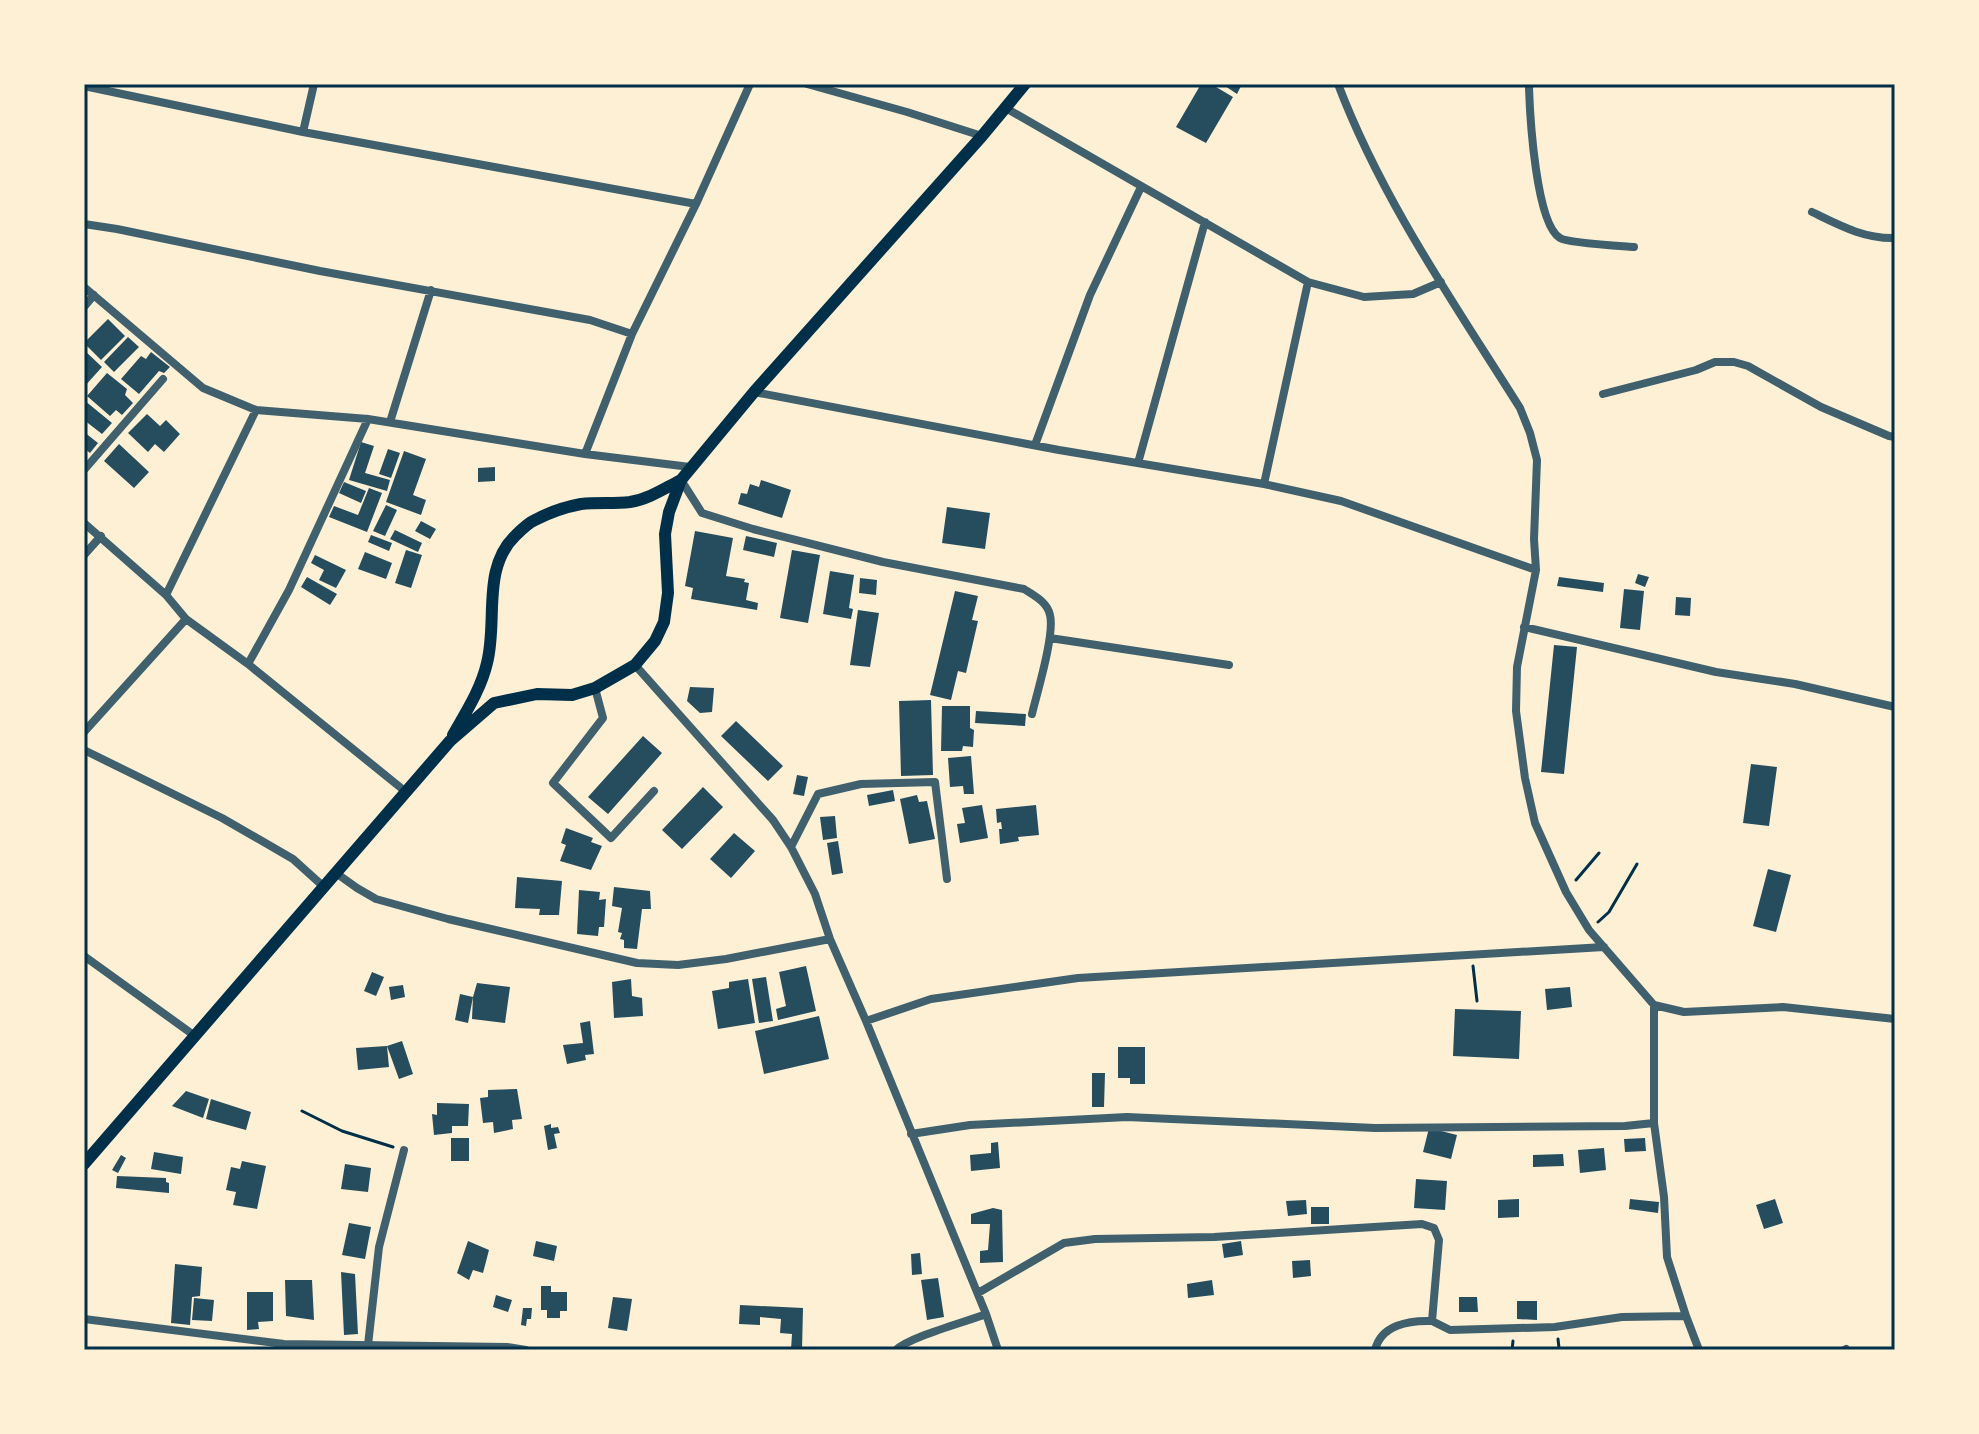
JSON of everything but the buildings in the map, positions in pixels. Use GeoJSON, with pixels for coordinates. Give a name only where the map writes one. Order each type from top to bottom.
{"type":"FeatureCollection","features":[{"type":"Feature","properties":{"kind":"highway"},"geometry":{"type":"LineString","coordinates":[[84,1164],[450,741],[494,703],[537,694],[572,695],[595,688],[635,665],[655,641],[664,622],[668,593],[665,534],[669,512],[681,480],[754,392],[1025,84]]}},
{"type":"Feature","properties":{"kind":"highway"},"geometry":{"type":"LineString","coordinates":[[450,741],[487,667],[491,648],[493,579],[511,539],[530,522],[559,509],[583,504],[632,502],[681,480]]}},
{"type":"Feature","properties":{"kind":"street"},"geometry":{"type":"LineString","coordinates":[[303,132],[314,84]]}},
{"type":"Feature","properties":{"kind":"street"},"geometry":{"type":"LineString","coordinates":[[585,454],[632,334],[750,84]]}},
{"type":"Feature","properties":{"kind":"street"},"geometry":{"type":"LineString","coordinates":[[807,84],[982,136]]}},
{"type":"Feature","properties":{"kind":"street"},"geometry":{"type":"LineString","coordinates":[[1338,84],[1350,116],[1397,211],[1520,408],[1530,433],[1537,460],[1536,570],[1517,667],[1516,711],[1535,823],[1566,892],[1589,930],[1654,1005],[1684,1012],[1783,1007],[1895,1019]]}},
{"type":"Feature","properties":{"kind":"street"},"geometry":{"type":"LineString","coordinates":[[1530,84],[1532,152],[1551,229],[1561,239],[1634,247]]}},
{"type":"Feature","properties":{"kind":"street"},"geometry":{"type":"LineString","coordinates":[[84,86],[303,132],[696,204]]}},
{"type":"Feature","properties":{"kind":"street"},"geometry":{"type":"LineString","coordinates":[[1004,107],[1308,282],[1364,297],[1413,294],[1441,282]]}},
{"type":"Feature","properties":{"kind":"street"},"geometry":{"type":"LineString","coordinates":[[1035,445],[1090,295],[1141,187]]}},
{"type":"Feature","properties":{"kind":"street"},"geometry":{"type":"LineString","coordinates":[[1812,212],[1842,227],[1878,239],[1895,238]]}},
{"type":"Feature","properties":{"kind":"street"},"geometry":{"type":"LineString","coordinates":[[1138,463],[1205,222]]}},
{"type":"Feature","properties":{"kind":"street"},"geometry":{"type":"LineString","coordinates":[[84,224],[590,320],[632,334]]}},
{"type":"Feature","properties":{"kind":"street"},"geometry":{"type":"LineString","coordinates":[[1264,484],[1308,282]]}},
{"type":"Feature","properties":{"kind":"street"},"geometry":{"type":"LineString","coordinates":[[84,287],[203,388],[256,410],[368,419],[585,454],[690,467]]}},
{"type":"Feature","properties":{"kind":"street"},"geometry":{"type":"LineString","coordinates":[[390,422],[431,290]]}},
{"type":"Feature","properties":{"kind":"street"},"geometry":{"type":"LineString","coordinates":[[84,307],[94,295]]}},
{"type":"Feature","properties":{"kind":"street"},"geometry":{"type":"LineString","coordinates":[[1603,394],[1696,370],[1715,362],[1734,362],[1748,366],[1821,407],[1895,437]]}},
{"type":"Feature","properties":{"kind":"street"},"geometry":{"type":"LineString","coordinates":[[84,470],[163,379]]}},
{"type":"Feature","properties":{"kind":"street"},"geometry":{"type":"LineString","coordinates":[[754,392],[1264,484],[1341,501],[1536,570]]}},
{"type":"Feature","properties":{"kind":"street"},"geometry":{"type":"LineString","coordinates":[[166,595],[256,410]]}},
{"type":"Feature","properties":{"kind":"street"},"geometry":{"type":"LineString","coordinates":[[248,664],[289,590],[368,419]]}},
{"type":"Feature","properties":{"kind":"street"},"geometry":{"type":"LineString","coordinates":[[681,480],[702,513],[883,562],[1024,589],[1041,599],[1050,615],[1050,638],[1032,714]]}},
{"type":"Feature","properties":{"kind":"street"},"geometry":{"type":"LineString","coordinates":[[84,523],[166,595],[186,619],[248,664],[406,792]]}},
{"type":"Feature","properties":{"kind":"street"},"geometry":{"type":"LineString","coordinates":[[84,555],[101,536]]}},
{"type":"Feature","properties":{"kind":"street"},"geometry":{"type":"LineString","coordinates":[[84,732],[186,619]]}},
{"type":"Feature","properties":{"kind":"street"},"geometry":{"type":"LineString","coordinates":[[1524,627],[1716,672],[1795,684],[1895,707]]}},
{"type":"Feature","properties":{"kind":"street"},"geometry":{"type":"LineString","coordinates":[[1050,638],[1229,665]]}},
{"type":"Feature","properties":{"kind":"street"},"geometry":{"type":"LineString","coordinates":[[635,665],[773,820],[791,847],[815,894],[830,939],[978,1293],[998,1350]]}},
{"type":"Feature","properties":{"kind":"street"},"geometry":{"type":"LineString","coordinates":[[595,688],[603,718],[553,783],[611,838],[654,791]]}},
{"type":"Feature","properties":{"kind":"street"},"geometry":{"type":"LineString","coordinates":[[84,750],[222,818],[281,852],[324,887]]}},
{"type":"Feature","properties":{"kind":"street"},"geometry":{"type":"LineString","coordinates":[[791,847],[818,794],[861,784],[935,782],[947,879]]}},
{"type":"Feature","properties":{"kind":"street"},"geometry":{"type":"LineString","coordinates":[[336,873],[376,899],[637,963],[678,965],[830,939]]}},
{"type":"Feature","properties":{"kind":"street"},"geometry":{"type":"LineString","coordinates":[[866,1021],[931,999],[1078,978],[1604,947]]}},
{"type":"Feature","properties":{"kind":"street"},"geometry":{"type":"LineString","coordinates":[[84,956],[195,1036]]}},
{"type":"Feature","properties":{"kind":"street"},"geometry":{"type":"LineString","coordinates":[[1654,1005],[1654,1123],[1664,1197],[1667,1257],[1699,1350]]}},
{"type":"Feature","properties":{"kind":"street"},"geometry":{"type":"LineString","coordinates":[[911,1134],[970,1125],[1127,1117],[1375,1128],[1625,1126],[1654,1123]]}},
{"type":"Feature","properties":{"kind":"street"},"geometry":{"type":"LineString","coordinates":[[368,1345],[379,1247],[404,1150]]}},
{"type":"Feature","properties":{"kind":"street"},"geometry":{"type":"LineString","coordinates":[[978,1293],[1064,1243],[1422,1224],[1434,1228],[1439,1240],[1432,1321]]}},
{"type":"Feature","properties":{"kind":"street"},"geometry":{"type":"LineString","coordinates":[[896,1350],[899,1346],[986,1314]]}},
{"type":"Feature","properties":{"kind":"street"},"geometry":{"type":"LineString","coordinates":[[1375,1350],[1378,1338],[1394,1327],[1413,1320],[1432,1321],[1450,1330],[1555,1327],[1622,1317],[1686,1316]]}},
{"type":"Feature","properties":{"kind":"street"},"geometry":{"type":"LineString","coordinates":[[84,1319],[284,1344],[507,1347],[526,1350]]}},
{"type":"Feature","properties":{"kind":"path"},"geometry":{"type":"LineString","coordinates":[[1566,892],[1599,853]]}},
{"type":"Feature","properties":{"kind":"path"},"geometry":{"type":"LineString","coordinates":[[1589,930],[1609,912],[1637,864]]}},
{"type":"Feature","properties":{"kind":"path"},"geometry":{"type":"LineString","coordinates":[[1472,954],[1477,1001]]}},
{"type":"Feature","properties":{"kind":"path"},"geometry":{"type":"LineString","coordinates":[[302,1111],[342,1131],[404,1150]]}}]}
